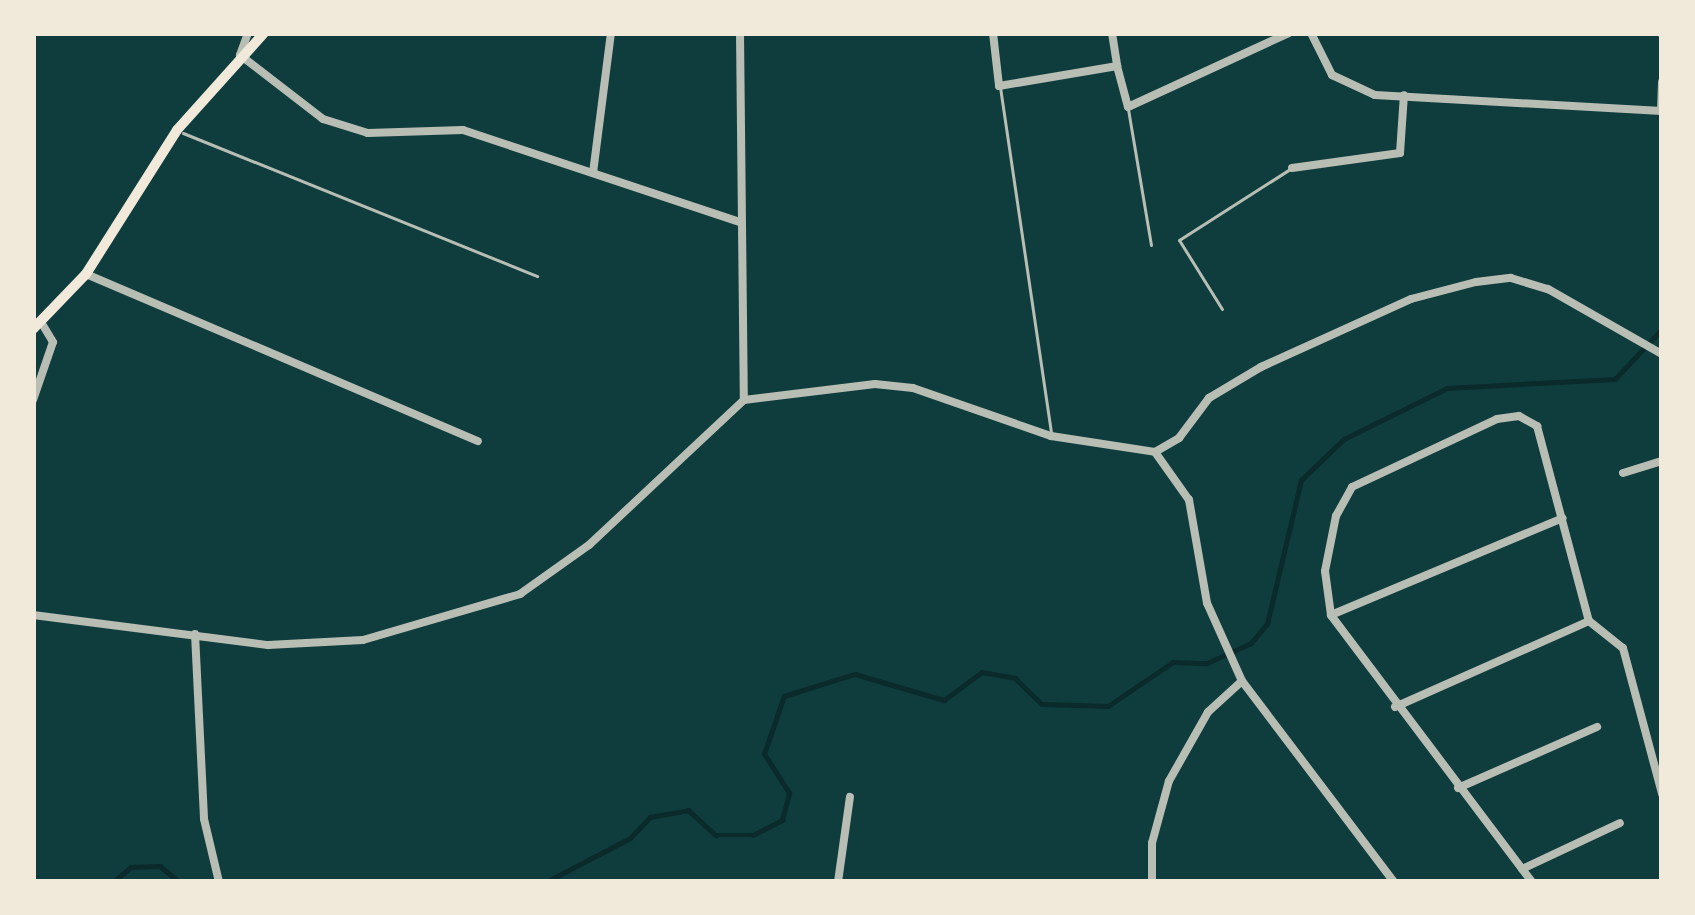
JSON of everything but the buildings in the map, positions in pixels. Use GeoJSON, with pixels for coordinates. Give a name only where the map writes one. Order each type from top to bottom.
{"type":"FeatureCollection","features":[{"type":"Feature","properties":{"kind":"main road"},"geometry":{"type":"LineString","coordinates":[[37,326],[86,274],[177,130],[264,33]]}},
{"type":"Feature","properties":{"kind":"street"},"geometry":{"type":"LineString","coordinates":[[248,33],[240,55],[302,108],[346,128],[463,130],[740,222]]}},
{"type":"Feature","properties":{"kind":"street"},"geometry":{"type":"LineString","coordinates":[[592,172],[611,33]]}},
{"type":"Feature","properties":{"kind":"street"},"geometry":{"type":"LineString","coordinates":[[740,33],[744,400]]}},
{"type":"Feature","properties":{"kind":"street"},"geometry":{"type":"LineString","coordinates":[[993,33],[999,86],[1118,67]]}},
{"type":"Feature","properties":{"kind":"street"},"geometry":{"type":"LineString","coordinates":[[1112,33],[1128,107],[1289,33]]}},
{"type":"Feature","properties":{"kind":"street"},"geometry":{"type":"LineString","coordinates":[[1311,33],[1332,75],[1351,87],[1404,95],[1661,111],[1662,82]]}},
{"type":"Feature","properties":{"kind":"street"},"geometry":{"type":"LineString","coordinates":[[1292,168],[1400,153],[1404,95]]}},
{"type":"Feature","properties":{"kind":"street"},"geometry":{"type":"LineString","coordinates":[[86,274],[478,441]]}},
{"type":"Feature","properties":{"kind":"street"},"geometry":{"type":"LineString","coordinates":[[33,615],[305,646],[363,640],[520,594],[589,544],[744,400],[875,384],[913,388],[1051,436],[1154,452],[1180,439],[1209,398],[1261,368],[1411,299],[1476,282],[1511,278],[1548,289],[1662,354]]}},
{"type":"Feature","properties":{"kind":"street"},"geometry":{"type":"LineString","coordinates":[[33,400],[53,342],[37,326]]}},
{"type":"Feature","properties":{"kind":"street"},"geometry":{"type":"LineString","coordinates":[[1532,882],[1331,615],[1323,593],[1341,500],[1352,487],[1497,418],[1520,416],[1537,426],[1589,621],[1623,649],[1662,794]]}},
{"type":"Feature","properties":{"kind":"street"},"geometry":{"type":"LineString","coordinates":[[1154,452],[1189,500],[1200,538],[1199,576],[1242,682],[1394,882]]}},
{"type":"Feature","properties":{"kind":"street"},"geometry":{"type":"LineString","coordinates":[[1623,472],[1662,460]]}},
{"type":"Feature","properties":{"kind":"street"},"geometry":{"type":"LineString","coordinates":[[1331,615],[1563,518]]}},
{"type":"Feature","properties":{"kind":"street"},"geometry":{"type":"LineString","coordinates":[[1395,706],[1589,621]]}},
{"type":"Feature","properties":{"kind":"street"},"geometry":{"type":"LineString","coordinates":[[195,634],[205,819],[219,882]]}},
{"type":"Feature","properties":{"kind":"street"},"geometry":{"type":"LineString","coordinates":[[1152,882],[1152,843],[1169,781],[1208,712],[1242,682]]}},
{"type":"Feature","properties":{"kind":"street"},"geometry":{"type":"LineString","coordinates":[[1457,788],[1598,727]]}},
{"type":"Feature","properties":{"kind":"street"},"geometry":{"type":"LineString","coordinates":[[838,882],[850,797]]}},
{"type":"Feature","properties":{"kind":"street"},"geometry":{"type":"LineString","coordinates":[[1522,869],[1620,824]]}},
{"type":"Feature","properties":{"kind":"lane"},"geometry":{"type":"LineString","coordinates":[[999,86],[1051,436]]}},
{"type":"Feature","properties":{"kind":"lane"},"geometry":{"type":"LineString","coordinates":[[1128,107],[1151,245]]}},
{"type":"Feature","properties":{"kind":"lane"},"geometry":{"type":"LineString","coordinates":[[177,130],[537,276]]}},
{"type":"Feature","properties":{"kind":"lane"},"geometry":{"type":"LineString","coordinates":[[1222,309],[1178,240],[1292,168]]}},
{"type":"Feature","properties":{"kind":"waterway"},"geometry":{"type":"LineString","coordinates":[[546,882],[630,838],[650,817],[688,810],[716,835],[753,835],[782,820],[789,793],[764,754],[784,696],[855,674],[944,700],[982,672],[1015,678],[1042,704],[1108,706],[1173,662],[1207,663],[1251,643],[1267,624],[1301,480],[1344,439],[1447,388],[1615,379],[1662,329]]}},
{"type":"Feature","properties":{"kind":"waterway"},"geometry":{"type":"LineString","coordinates":[[113,882],[131,867],[160,866],[180,882]]}}]}
